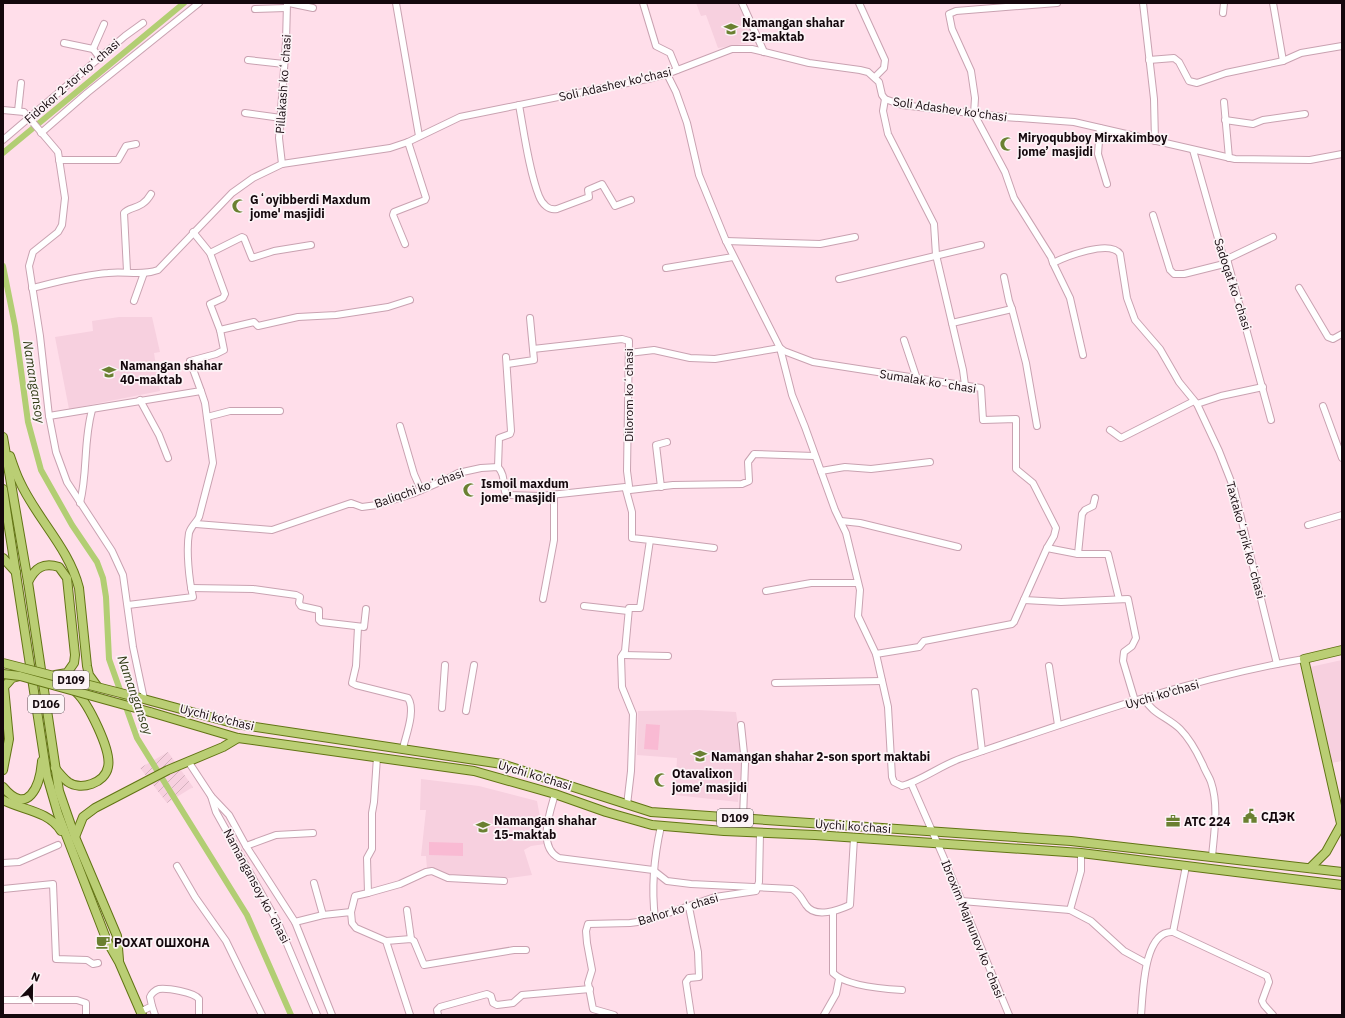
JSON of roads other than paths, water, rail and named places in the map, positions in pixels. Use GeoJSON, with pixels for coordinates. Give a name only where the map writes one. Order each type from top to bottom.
{"type":"FeatureCollection","features":[{"type":"Feature","properties":{"kind":"main road","name":"D106"},"geometry":{"type":"LineString","coordinates":[[3,438],[28,582],[54,767],[72,840]]}},
{"type":"Feature","properties":{"kind":"main road"},"geometry":{"type":"LineString","coordinates":[[3,438],[20,483],[67,558],[76,576],[79,588],[86,666],[89,675],[97,686]]}},
{"type":"Feature","properties":{"kind":"main road","name":"D106"},"geometry":{"type":"LineString","coordinates":[[3,489],[42,752],[58,814],[72,840],[117,936],[119,962],[141,1013]]}},
{"type":"Feature","properties":{"kind":"main road"},"geometry":{"type":"LineString","coordinates":[[3,558],[16,572]]}},
{"type":"Feature","properties":{"kind":"main road"},"geometry":{"type":"LineString","coordinates":[[28,582],[38,568],[46,565],[59,567],[67,578],[75,659],[67,673],[55,675]]}},
{"type":"Feature","properties":{"kind":"main road"},"geometry":{"type":"LineString","coordinates":[[1310,868],[1326,852],[1342,826],[1304,659],[1342,650]]}},
{"type":"Feature","properties":{"kind":"main road","name":"D109"},"geometry":{"type":"LineString","coordinates":[[5,662],[142,698]]}},
{"type":"Feature","properties":{"kind":"main road","name":"D109"},"geometry":{"type":"LineString","coordinates":[[3,674],[20,676],[76,692]]}},
{"type":"Feature","properties":{"kind":"main road"},"geometry":{"type":"LineString","coordinates":[[3,770],[9,740],[4,687],[12,678],[20,676]]}},
{"type":"Feature","properties":{"kind":"main road"},"geometry":{"type":"LineString","coordinates":[[54,767],[69,782],[77,786],[90,785],[98,781],[106,773],[109,767],[109,758],[92,715],[83,699],[76,692]]}},
{"type":"Feature","properties":{"kind":"main road","name":"Uychi ko'chasi"},"geometry":{"type":"LineString","coordinates":[[76,692],[238,738],[474,771],[555,794],[629,819],[661,826],[1081,853],[1342,885]]}},
{"type":"Feature","properties":{"kind":"main road","name":"Uychi ko'chasi"},"geometry":{"type":"LineString","coordinates":[[142,698],[236,724],[280,732],[403,748],[502,764],[651,812],[1071,841],[1342,872]]}},
{"type":"Feature","properties":{"kind":"main road"},"geometry":{"type":"LineString","coordinates":[[198,726],[201,715]]}},
{"type":"Feature","properties":{"kind":"main road"},"geometry":{"type":"LineString","coordinates":[[3,800],[46,817],[57,825],[72,840],[78,827],[88,812],[168,770],[223,747],[238,738]]}},
{"type":"Feature","properties":{"kind":"main road"},"geometry":{"type":"LineString","coordinates":[[3,787],[15,797],[24,798],[33,794],[38,786],[42,752]]}},
{"type":"Feature","properties":{"kind":"street"},"geometry":{"type":"LineString","coordinates":[[40,131],[120,65],[199,3]]}},
{"type":"Feature","properties":{"kind":"street"},"geometry":{"type":"LineString","coordinates":[[396,3],[419,136]]}},
{"type":"Feature","properties":{"kind":"street"},"geometry":{"type":"LineString","coordinates":[[643,3],[656,46],[670,53],[677,70]]}},
{"type":"Feature","properties":{"kind":"street"},"geometry":{"type":"LineString","coordinates":[[742,3],[764,52]]}},
{"type":"Feature","properties":{"kind":"street"},"geometry":{"type":"LineString","coordinates":[[859,3],[885,60],[884,68],[875,76]]}},
{"type":"Feature","properties":{"kind":"street"},"geometry":{"type":"LineString","coordinates":[[1057,3],[988,6],[956,11],[951,13],[948,17],[971,71],[975,98],[974,114],[1005,172],[1014,198],[1051,257],[1070,298],[1083,355]]}},
{"type":"Feature","properties":{"kind":"street"},"geometry":{"type":"LineString","coordinates":[[1142,3],[1155,115],[1154,141]]}},
{"type":"Feature","properties":{"kind":"street"},"geometry":{"type":"LineString","coordinates":[[1223,13],[1224,3]]}},
{"type":"Feature","properties":{"kind":"street"},"geometry":{"type":"LineString","coordinates":[[1273,3],[1283,61]]}},
{"type":"Feature","properties":{"kind":"street"},"geometry":{"type":"LineString","coordinates":[[255,9],[287,5],[313,8]]}},
{"type":"Feature","properties":{"kind":"street","name":"Pillakash koʻchasi"},"geometry":{"type":"LineString","coordinates":[[282,164],[279,138],[287,5]]}},
{"type":"Feature","properties":{"kind":"street","name":"Fidokor 2-tor koʻchasi"},"geometry":{"type":"LineString","coordinates":[[3,140],[30,119],[143,23]]}},
{"type":"Feature","properties":{"kind":"street"},"geometry":{"type":"LineString","coordinates":[[93,49],[104,24]]}},
{"type":"Feature","properties":{"kind":"street"},"geometry":{"type":"LineString","coordinates":[[64,43],[93,49],[100,58]]}},
{"type":"Feature","properties":{"kind":"street"},"geometry":{"type":"LineString","coordinates":[[1149,60],[1174,58],[1179,62],[1189,81],[1197,84],[1217,76],[1283,61],[1301,53],[1342,46]]}},
{"type":"Feature","properties":{"kind":"street","name":"Soli Adashev ko'chasi"},"geometry":{"type":"LineString","coordinates":[[32,288],[77,278],[127,271],[144,273],[158,270],[232,193],[254,178],[282,164],[390,148],[408,142],[460,117],[667,74],[732,49],[752,50],[809,63],[860,70],[875,76],[879,82],[882,95],[885,98],[902,105],[974,114],[1074,122],[1229,158],[1260,161],[1310,160],[1342,154]]}},
{"type":"Feature","properties":{"kind":"street"},"geometry":{"type":"LineString","coordinates":[[248,60],[284,64]]}},
{"type":"Feature","properties":{"kind":"street"},"geometry":{"type":"LineString","coordinates":[[667,74],[674,87],[687,123],[699,175],[726,241],[780,348],[792,395],[832,504],[841,521],[851,547],[857,583],[860,590],[858,616],[876,654],[888,707],[892,777],[897,785],[902,786],[911,784],[938,844]]}},
{"type":"Feature","properties":{"kind":"street"},"geometry":{"type":"LineString","coordinates":[[18,111],[21,83]]}},
{"type":"Feature","properties":{"kind":"street"},"geometry":{"type":"LineString","coordinates":[[885,98],[883,111],[888,134],[934,224],[936,255],[965,385]]}},
{"type":"Feature","properties":{"kind":"street"},"geometry":{"type":"LineString","coordinates":[[1224,102],[1229,158]]}},
{"type":"Feature","properties":{"kind":"street"},"geometry":{"type":"LineString","coordinates":[[519,105],[526,143],[539,197],[547,208],[553,210],[557,209],[589,197],[588,190],[602,184],[615,206],[631,200]]}},
{"type":"Feature","properties":{"kind":"street"},"geometry":{"type":"LineString","coordinates":[[3,110],[24,112],[56,148],[59,160],[65,198],[64,218],[58,232],[37,247],[30,258],[29,266],[44,367],[49,416],[61,468],[67,482],[118,560],[123,575],[142,698]]}},
{"type":"Feature","properties":{"kind":"street"},"geometry":{"type":"LineString","coordinates":[[245,113],[281,118]]}},
{"type":"Feature","properties":{"kind":"street"},"geometry":{"type":"LineString","coordinates":[[1225,120],[1253,124],[1263,120],[1304,114]]}},
{"type":"Feature","properties":{"kind":"street"},"geometry":{"type":"LineString","coordinates":[[1100,128],[1098,154],[1107,184]]}},
{"type":"Feature","properties":{"kind":"street"},"geometry":{"type":"LineString","coordinates":[[405,244],[393,215],[394,212],[425,200],[426,198],[408,142]]}},
{"type":"Feature","properties":{"kind":"street"},"geometry":{"type":"LineString","coordinates":[[59,160],[118,160],[126,146],[136,144]]}},
{"type":"Feature","properties":{"kind":"street","name":"Sadoqat koʻchasi"},"geometry":{"type":"LineString","coordinates":[[1193,150],[1223,256],[1227,261],[1271,420]]}},
{"type":"Feature","properties":{"kind":"street"},"geometry":{"type":"LineString","coordinates":[[127,271],[124,213],[127,210],[141,206],[151,194]]}},
{"type":"Feature","properties":{"kind":"street"},"geometry":{"type":"LineString","coordinates":[[1153,215],[1170,270],[1174,274],[1184,274],[1227,261],[1273,238]]}},
{"type":"Feature","properties":{"kind":"street"},"geometry":{"type":"LineString","coordinates":[[128,605],[193,597],[191,588],[189,534],[192,526],[196,524],[209,482],[213,463],[207,417],[201,391],[190,361],[222,351],[224,345],[210,303],[223,298],[225,294],[210,253],[193,232]]}},
{"type":"Feature","properties":{"kind":"street"},"geometry":{"type":"LineString","coordinates":[[210,253],[242,237],[244,238],[252,258],[274,251],[311,245]]}},
{"type":"Feature","properties":{"kind":"street"},"geometry":{"type":"LineString","coordinates":[[726,241],[820,244],[855,237]]}},
{"type":"Feature","properties":{"kind":"street"},"geometry":{"type":"LineString","coordinates":[[838,279],[981,245]]}},
{"type":"Feature","properties":{"kind":"street","name":"Taxtakoʻprik koʻchasi"},"geometry":{"type":"LineString","coordinates":[[1053,263],[1095,249],[1113,248],[1118,251],[1127,298],[1135,320],[1160,349],[1179,382],[1195,403],[1219,451],[1234,489],[1277,664]]}},
{"type":"Feature","properties":{"kind":"street"},"geometry":{"type":"LineString","coordinates":[[666,268],[734,258]]}},
{"type":"Feature","properties":{"kind":"street"},"geometry":{"type":"LineString","coordinates":[[134,301],[144,273]]}},
{"type":"Feature","properties":{"kind":"street"},"geometry":{"type":"LineString","coordinates":[[1004,277],[1026,363],[1038,426]]}},
{"type":"Feature","properties":{"kind":"street"},"geometry":{"type":"LineString","coordinates":[[1299,288],[1328,337],[1333,339],[1342,334]]}},
{"type":"Feature","properties":{"kind":"street"},"geometry":{"type":"LineString","coordinates":[[220,330],[254,322],[258,326],[298,317],[336,315],[388,306],[410,300]]}},
{"type":"Feature","properties":{"kind":"street"},"geometry":{"type":"LineString","coordinates":[[952,322],[1012,309]]}},
{"type":"Feature","properties":{"kind":"street"},"geometry":{"type":"LineString","coordinates":[[507,364],[533,361],[530,318]]}},
{"type":"Feature","properties":{"kind":"street","name":"Dilorom koʻchasi"},"geometry":{"type":"LineString","coordinates":[[533,349],[626,339],[629,341],[627,488],[628,499],[632,512],[632,538],[650,540]]}},
{"type":"Feature","properties":{"kind":"street"},"geometry":{"type":"LineString","coordinates":[[904,340],[917,379]]}},
{"type":"Feature","properties":{"kind":"street"},"geometry":{"type":"LineString","coordinates":[[629,353],[654,350],[690,358],[708,359],[780,348]]}},
{"type":"Feature","properties":{"kind":"street","name":"Sumalak koʻchasi"},"geometry":{"type":"LineString","coordinates":[[780,348],[813,362],[917,379],[965,385],[982,389],[982,420],[1016,419],[1016,469],[1033,483],[1055,524],[1054,536],[1012,624],[924,641],[919,647],[876,654]]}},
{"type":"Feature","properties":{"kind":"street"},"geometry":{"type":"LineString","coordinates":[[506,357],[512,431],[510,434],[499,438],[498,467],[504,475],[506,495],[554,494],[627,488],[630,490],[673,485],[748,482],[750,480],[748,462],[754,454],[814,456]]}},
{"type":"Feature","properties":{"kind":"street"},"geometry":{"type":"LineString","coordinates":[[1110,430],[1121,438],[1195,403],[1263,387]]}},
{"type":"Feature","properties":{"kind":"street"},"geometry":{"type":"LineString","coordinates":[[49,416],[201,391]]}},
{"type":"Feature","properties":{"kind":"street"},"geometry":{"type":"LineString","coordinates":[[140,400],[159,436],[168,458]]}},
{"type":"Feature","properties":{"kind":"street"},"geometry":{"type":"LineString","coordinates":[[1323,406],[1341,447],[1342,458]]}},
{"type":"Feature","properties":{"kind":"street"},"geometry":{"type":"LineString","coordinates":[[80,503],[85,480],[86,436],[92,410]]}},
{"type":"Feature","properties":{"kind":"street"},"geometry":{"type":"LineString","coordinates":[[207,417],[230,411],[280,411]]}},
{"type":"Feature","properties":{"kind":"street"},"geometry":{"type":"LineString","coordinates":[[400,426],[414,474],[421,490]]}},
{"type":"Feature","properties":{"kind":"street"},"geometry":{"type":"LineString","coordinates":[[661,487],[656,445],[667,442]]}},
{"type":"Feature","properties":{"kind":"street"},"geometry":{"type":"LineString","coordinates":[[821,471],[844,467],[871,469],[930,462]]}},
{"type":"Feature","properties":{"kind":"street","name":"Baliqchi koʻchasi"},"geometry":{"type":"LineString","coordinates":[[196,524],[264,530],[278,529],[351,503],[367,507],[421,490],[458,473],[481,468],[498,467]]}},
{"type":"Feature","properties":{"kind":"street"},"geometry":{"type":"LineString","coordinates":[[543,599],[554,540],[554,494]]}},
{"type":"Feature","properties":{"kind":"street"},"geometry":{"type":"LineString","coordinates":[[1078,554],[1082,514],[1085,510],[1094,506],[1095,498]]}},
{"type":"Feature","properties":{"kind":"street"},"geometry":{"type":"LineString","coordinates":[[1308,525],[1342,515]]}},
{"type":"Feature","properties":{"kind":"street"},"geometry":{"type":"LineString","coordinates":[[841,521],[860,523],[958,547]]}},
{"type":"Feature","properties":{"kind":"street"},"geometry":{"type":"LineString","coordinates":[[584,606],[628,611],[629,608],[640,608],[650,540],[714,548]]}},
{"type":"Feature","properties":{"kind":"street"},"geometry":{"type":"LineString","coordinates":[[1047,548],[1078,554],[1108,554],[1119,599]]}},
{"type":"Feature","properties":{"kind":"street"},"geometry":{"type":"LineString","coordinates":[[766,591],[811,583],[857,583]]}},
{"type":"Feature","properties":{"kind":"street"},"geometry":{"type":"LineString","coordinates":[[191,588],[253,589],[299,596],[301,606],[319,610],[319,620],[321,622],[358,627],[365,626],[366,609]]}},
{"type":"Feature","properties":{"kind":"street"},"geometry":{"type":"LineString","coordinates":[[1024,600],[1061,602],[1119,599],[1129,601],[1136,640],[1132,646],[1124,652],[1123,661],[1135,701]]}},
{"type":"Feature","properties":{"kind":"street"},"geometry":{"type":"LineString","coordinates":[[627,805],[631,771],[633,714],[622,687],[621,657],[624,655],[628,611]]}},
{"type":"Feature","properties":{"kind":"street"},"geometry":{"type":"LineString","coordinates":[[358,627],[356,666],[352,683],[356,686],[408,698],[411,704],[403,748]]}},
{"type":"Feature","properties":{"kind":"street"},"geometry":{"type":"LineString","coordinates":[[624,655],[668,656]]}},
{"type":"Feature","properties":{"kind":"street","name":"Uychi ko'chasi"},"geometry":{"type":"LineString","coordinates":[[911,784],[949,763],[1058,725],[1144,698],[1277,664],[1304,659]]}},
{"type":"Feature","properties":{"kind":"street"},"geometry":{"type":"LineString","coordinates":[[442,708],[445,665]]}},
{"type":"Feature","properties":{"kind":"street"},"geometry":{"type":"LineString","coordinates":[[466,712],[474,665]]}},
{"type":"Feature","properties":{"kind":"street"},"geometry":{"type":"LineString","coordinates":[[1049,666],[1058,725]]}},
{"type":"Feature","properties":{"kind":"street"},"geometry":{"type":"LineString","coordinates":[[775,683],[882,681]]}},
{"type":"Feature","properties":{"kind":"street"},"geometry":{"type":"LineString","coordinates":[[975,692],[982,751]]}},
{"type":"Feature","properties":{"kind":"street"},"geometry":{"type":"LineString","coordinates":[[1144,698],[1151,709],[1170,720],[1187,737],[1196,749],[1211,781],[1215,799],[1212,858]]}},
{"type":"Feature","properties":{"kind":"street"},"geometry":{"type":"LineString","coordinates":[[741,725],[745,763],[743,818]]}},
{"type":"Feature","properties":{"kind":"street"},"geometry":{"type":"LineString","coordinates":[[368,893],[367,858],[372,850],[372,813],[376,783],[377,757]]}},
{"type":"Feature","properties":{"kind":"street","name":"Namangansoy koʻchasi"},"geometry":{"type":"LineString","coordinates":[[188,761],[211,796],[216,812],[279,925],[317,1015]]}},
{"type":"Feature","properties":{"kind":"street"},"geometry":{"type":"LineString","coordinates":[[555,794],[550,814],[547,841],[548,846],[555,856],[559,858],[653,870],[667,881],[792,889],[801,896],[806,906],[811,910],[834,912],[850,905],[854,838]]}},
{"type":"Feature","properties":{"kind":"street"},"geometry":{"type":"LineString","coordinates":[[211,796],[229,815],[246,846],[295,922],[332,1015]]}},
{"type":"Feature","properties":{"kind":"street"},"geometry":{"type":"LineString","coordinates":[[655,918],[652,891],[653,870],[655,852],[661,826]]}},
{"type":"Feature","properties":{"kind":"street"},"geometry":{"type":"LineString","coordinates":[[758,887],[760,833]]}},
{"type":"Feature","properties":{"kind":"street"},"geometry":{"type":"LineString","coordinates":[[246,846],[276,835],[313,834]]}},
{"type":"Feature","properties":{"kind":"street","name":"Ibroxim Majnunov koʻchasi"},"geometry":{"type":"LineString","coordinates":[[938,844],[1009,1015]]}},
{"type":"Feature","properties":{"kind":"street"},"geometry":{"type":"LineString","coordinates":[[3,863],[19,862],[58,845]]}},
{"type":"Feature","properties":{"kind":"street"},"geometry":{"type":"LineString","coordinates":[[1070,910],[1081,871],[1081,853]]}},
{"type":"Feature","properties":{"kind":"street"},"geometry":{"type":"LineString","coordinates":[[177,866],[195,897],[226,941],[262,1015]]}},
{"type":"Feature","properties":{"kind":"street"},"geometry":{"type":"LineString","coordinates":[[1173,932],[1186,866]]}},
{"type":"Feature","properties":{"kind":"street"},"geometry":{"type":"LineString","coordinates":[[411,939],[386,941],[356,928],[352,923],[351,912],[355,896],[400,884],[432,871],[448,878],[504,881]]}},
{"type":"Feature","properties":{"kind":"street"},"geometry":{"type":"LineString","coordinates":[[314,883],[323,915]]}},
{"type":"Feature","properties":{"kind":"street"},"geometry":{"type":"LineString","coordinates":[[3,889],[53,884],[56,959],[87,960],[93,964],[98,963]]}},
{"type":"Feature","properties":{"kind":"street","name":"Bahor koʻchasi"},"geometry":{"type":"LineString","coordinates":[[590,989],[588,980],[591,977],[592,970],[586,932],[588,924],[630,923],[655,918],[715,897],[753,893],[758,887]]}},
{"type":"Feature","properties":{"kind":"street"},"geometry":{"type":"LineString","coordinates":[[962,901],[1070,910],[1091,921],[1124,951],[1146,964]]}},
{"type":"Feature","properties":{"kind":"street"},"geometry":{"type":"LineString","coordinates":[[689,907],[700,964],[699,977],[689,978],[686,982],[691,1015]]}},
{"type":"Feature","properties":{"kind":"street"},"geometry":{"type":"LineString","coordinates":[[407,910],[411,939],[416,944],[424,965],[514,950],[526,950]]}},
{"type":"Feature","properties":{"kind":"street"},"geometry":{"type":"LineString","coordinates":[[295,922],[323,915],[351,912]]}},
{"type":"Feature","properties":{"kind":"street"},"geometry":{"type":"LineString","coordinates":[[834,912],[832,970],[839,978],[860,984],[902,990]]}},
{"type":"Feature","properties":{"kind":"street"},"geometry":{"type":"LineString","coordinates":[[1140,1015],[1146,964],[1151,950],[1159,936],[1168,932],[1173,932],[1267,976],[1269,982],[1262,1001],[1270,1014]]}},
{"type":"Feature","properties":{"kind":"street"},"geometry":{"type":"LineString","coordinates":[[386,941],[410,1015]]}},
{"type":"Feature","properties":{"kind":"street"},"geometry":{"type":"LineString","coordinates":[[824,1015],[838,989],[839,978]]}},
{"type":"Feature","properties":{"kind":"street"},"geometry":{"type":"LineString","coordinates":[[156,1015],[150,997],[153,992],[159,989],[190,993],[199,999],[199,1015]]}},
{"type":"Feature","properties":{"kind":"street"},"geometry":{"type":"LineString","coordinates":[[438,1015],[437,1010],[440,1007],[484,994],[491,996],[492,1002],[497,1006],[512,1003],[522,995],[590,989],[593,1009],[614,1015]]}},
{"type":"Feature","properties":{"kind":"street"},"geometry":{"type":"LineString","coordinates":[[3,1000],[77,1000],[86,1003],[86,1015]]}},
{"type":"Feature","properties":{"kind":"street"},"geometry":{"type":"LineString","coordinates":[[141,1013],[152,1006]]}},
{"type":"Feature","properties":{"kind":"waterway"},"geometry":{"type":"LineString","coordinates":[[3,153],[184,3]]}},
{"type":"Feature","properties":{"kind":"waterway","name":"Namangansoy"},"geometry":{"type":"LineString","coordinates":[[3,266],[15,326],[28,422],[41,470],[72,525],[97,562],[103,578],[106,597],[109,659],[137,738],[247,915],[291,1015]]}},
{"type":"Feature","properties":{"kind":"place","name":"Namangan shahar 23-maktab"},"geometry":{"type":"Point","coordinates":[731,29]}},
{"type":"Feature","properties":{"kind":"place","name":"Miryoqubboy Mirxakimboy jome’ masjidi"},"geometry":{"type":"Point","coordinates":[1007,144]}},
{"type":"Feature","properties":{"kind":"place","name":"Gʻoyibberdi Maxdum jome' masjidi"},"geometry":{"type":"Point","coordinates":[239,206]}},
{"type":"Feature","properties":{"kind":"place","name":"Namangan shahar 40-maktab"},"geometry":{"type":"Point","coordinates":[109,372]}},
{"type":"Feature","properties":{"kind":"place","name":"Ismoil maxdum jome' masjidi"},"geometry":{"type":"Point","coordinates":[470,490]}},
{"type":"Feature","properties":{"kind":"place","name":"Namangan shahar 2-son sport maktabi"},"geometry":{"type":"Point","coordinates":[700,756]}},
{"type":"Feature","properties":{"kind":"place","name":"Otavalixon jome’ masjidi"},"geometry":{"type":"Point","coordinates":[661,780]}},
{"type":"Feature","properties":{"kind":"place","name":"СДЭК"},"geometry":{"type":"Point","coordinates":[1250,816]}},
{"type":"Feature","properties":{"kind":"place","name":"ATC 224"},"geometry":{"type":"Point","coordinates":[1173,821]}},
{"type":"Feature","properties":{"kind":"place","name":"Namangan shahar 15-maktab"},"geometry":{"type":"Point","coordinates":[483,827]}},
{"type":"Feature","properties":{"kind":"place","name":"РОХАТ ОШХОНА"},"geometry":{"type":"Point","coordinates":[103,942]}}]}
